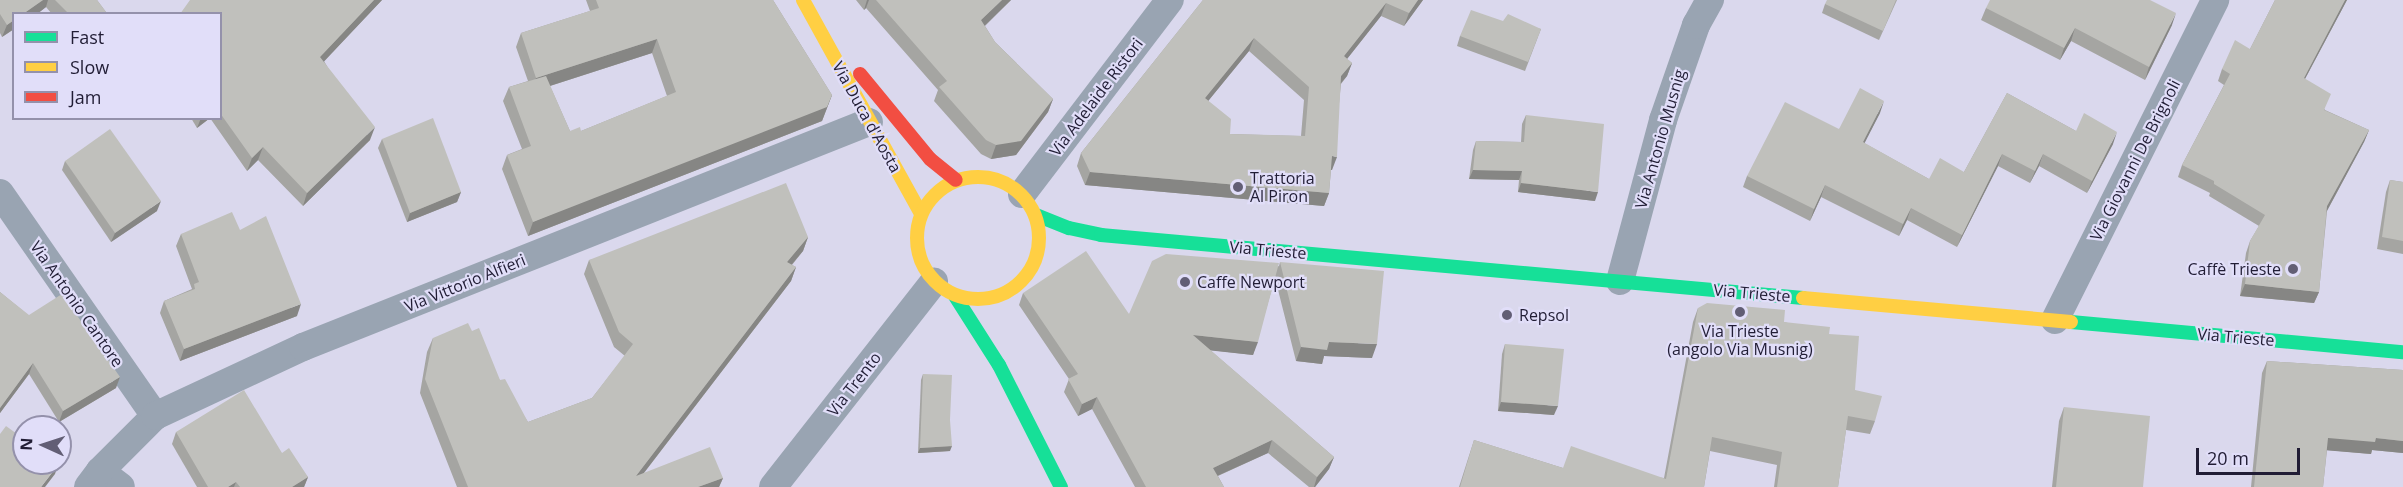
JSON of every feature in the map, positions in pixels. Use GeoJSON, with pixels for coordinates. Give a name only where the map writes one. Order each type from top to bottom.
{"type":"FeatureCollection","features":[{"type":"Feature","properties":{"kind":"main road","name":"Via Duca d'Aosta"},"geometry":{"type":"LineString","coordinates":[[803,0],[921,214]]}},
{"type":"Feature","properties":{"kind":"main road","name":"Via Duca d'Aosta"},"geometry":{"type":"LineString","coordinates":[[815,19],[930,159],[956,180]]}},
{"type":"Feature","properties":{"kind":"main road"},"geometry":{"type":"LineString","coordinates":[[944,289],[993,304],[1014,289],[1030,273],[1039,252],[1040,233],[1029,205],[1002,181],[979,176],[956,180],[935,194],[921,214],[916,238],[921,262],[944,289],[999,365],[1061,487]]}},
{"type":"Feature","properties":{"kind":"main road","name":"Via Trieste"},"geometry":{"type":"LineString","coordinates":[[1029,205],[1069,228],[1101,235],[2403,352]]}},
{"type":"Feature","properties":{"kind":"main road","name":"Via Trieste"},"geometry":{"type":"LineString","coordinates":[[1039,252],[1062,243],[1101,235]]}},
{"type":"Feature","properties":{"kind":"main road"},"geometry":{"type":"LineString","coordinates":[[993,331],[999,365]]}},
{"type":"Feature","properties":{"kind":"street","name":"Via Adelaide Ristori"},"geometry":{"type":"LineString","coordinates":[[1029,205],[1170,0]]}},
{"type":"Feature","properties":{"kind":"street","name":"Via Antonio Musnig"},"geometry":{"type":"LineString","coordinates":[[1620,281],[1663,120],[1696,25],[1710,0]]}},
{"type":"Feature","properties":{"kind":"street","name":"Via Giovanni De Brignoli"},"geometry":{"type":"LineString","coordinates":[[2055,320],[2215,0]]}},
{"type":"Feature","properties":{"kind":"street","name":"Via Vittorio Alfieri"},"geometry":{"type":"LineString","coordinates":[[103,482],[154,416],[303,347],[869,122]]}},
{"type":"Feature","properties":{"kind":"street","name":"Via Antonio Cantore"},"geometry":{"type":"LineString","coordinates":[[0,193],[154,416]]}},
{"type":"Feature","properties":{"kind":"street","name":"Via Trento"},"geometry":{"type":"LineString","coordinates":[[773,487],[944,289]]}},
{"type":"Feature","properties":{"kind":"building"},"geometry":{"type":"Polygon","coordinates":[[[0,0],[43,0],[26,12],[12,12],[12,21],[7,25],[0,14],[0,0]]]}},
{"type":"Feature","properties":{"kind":"building"},"geometry":{"type":"Polygon","coordinates":[[[55,0],[97,0],[106,12],[67,12],[55,0]]]}},
{"type":"Feature","properties":{"kind":"building"},"geometry":{"type":"Polygon","coordinates":[[[190,0],[374,0],[320,57],[375,127],[307,193],[263,147],[252,158],[222,116],[222,12],[181,12],[190,0]]]}},
{"type":"Feature","properties":{"kind":"building"},"geometry":{"type":"Polygon","coordinates":[[[596,0],[773,0],[832,95],[827,107],[533,222],[507,155],[531,146],[509,87],[546,76],[570,131],[580,127],[581,131],[676,92],[657,39],[536,78],[521,33],[599,8],[596,0]]]}},
{"type":"Feature","properties":{"kind":"building"},"geometry":{"type":"Polygon","coordinates":[[[876,0],[1002,0],[981,20],[995,42],[1053,99],[1021,141],[996,145],[986,140],[939,87],[947,81],[876,0]]]}},
{"type":"Feature","properties":{"kind":"building"},"geometry":{"type":"Polygon","coordinates":[[[1203,0],[1418,0],[1409,13],[1386,3],[1344,56],[1352,63],[1341,76],[1337,157],[1332,156],[1329,193],[1090,172],[1081,153],[1203,0]],[[1254,38],[1205,98],[1231,119],[1230,134],[1305,136],[1309,87],[1254,38]]]}},
{"type":"Feature","properties":{"kind":"building"},"geometry":{"type":"Polygon","coordinates":[[[1827,0],[1896,0],[1883,31],[1825,4],[1827,0]]]}},
{"type":"Feature","properties":{"kind":"building"},"geometry":{"type":"Polygon","coordinates":[[[1990,0],[2150,0],[2176,13],[2149,67],[2075,28],[2064,48],[1986,8],[1990,0]]]}},
{"type":"Feature","properties":{"kind":"building"},"geometry":{"type":"Polygon","coordinates":[[[2275,0],[2345,0],[2304,78],[2331,94],[2324,110],[2369,130],[2327,206],[2319,292],[2245,284],[2250,241],[2265,215],[2214,184],[2214,181],[2182,165],[2230,74],[2222,69],[2235,40],[2250,49],[2275,0]]]}},
{"type":"Feature","properties":{"kind":"building"},"geometry":{"type":"Polygon","coordinates":[[[1471,10],[1503,21],[1508,14],[1541,29],[1528,62],[1460,36],[1471,10]]]}},
{"type":"Feature","properties":{"kind":"building"},"geometry":{"type":"Polygon","coordinates":[[[1860,88],[1884,101],[1863,142],[1929,179],[1940,158],[1964,172],[2007,93],[2076,131],[2084,113],[2117,132],[2092,181],[2043,154],[2035,171],[2002,154],[1962,235],[1911,208],[1903,224],[1825,185],[1814,209],[1747,176],[1785,102],[1839,129],[1860,88]]]}},
{"type":"Feature","properties":{"kind":"building"},"geometry":{"type":"Polygon","coordinates":[[[1526,115],[1604,124],[1598,192],[1521,183],[1522,171],[1473,170],[1476,141],[1524,142],[1526,115]]]}},
{"type":"Feature","properties":{"kind":"building"},"geometry":{"type":"Polygon","coordinates":[[[433,118],[461,192],[410,213],[382,139],[433,118]]]}},
{"type":"Feature","properties":{"kind":"building"},"geometry":{"type":"Polygon","coordinates":[[[110,129],[161,201],[115,233],[65,161],[110,129]]]}},
{"type":"Feature","properties":{"kind":"building"},"geometry":{"type":"Polygon","coordinates":[[[2390,180],[2403,182],[2403,241],[2382,237],[2390,180]]]}},
{"type":"Feature","properties":{"kind":"building"},"geometry":{"type":"Polygon","coordinates":[[[786,183],[808,237],[787,262],[796,267],[636,476],[710,447],[723,478],[698,487],[468,487],[425,379],[433,338],[468,323],[472,331],[479,328],[500,380],[505,379],[528,422],[592,398],[633,344],[619,332],[589,260],[786,183]]]}},
{"type":"Feature","properties":{"kind":"building"},"geometry":{"type":"Polygon","coordinates":[[[232,212],[240,230],[266,216],[301,304],[184,349],[164,301],[195,289],[194,284],[199,282],[181,234],[232,212]]]}},
{"type":"Feature","properties":{"kind":"building"},"geometry":{"type":"Polygon","coordinates":[[[1086,251],[1129,314],[1152,261],[1166,254],[1279,263],[1258,342],[1193,335],[1334,457],[1317,477],[1272,440],[1213,468],[1224,487],[1146,487],[1097,397],[1082,404],[1068,379],[1078,374],[1023,293],[1086,251]]]}},
{"type":"Feature","properties":{"kind":"building"},"geometry":{"type":"Polygon","coordinates":[[[1280,262],[1384,271],[1377,344],[1329,342],[1327,350],[1301,347],[1280,262]]]}},
{"type":"Feature","properties":{"kind":"building"},"geometry":{"type":"Polygon","coordinates":[[[0,292],[29,315],[62,294],[120,377],[63,411],[33,363],[0,408],[0,292]]]}},
{"type":"Feature","properties":{"kind":"building"},"geometry":{"type":"Polygon","coordinates":[[[1707,303],[1785,310],[1784,322],[1830,327],[1829,334],[1859,336],[1855,390],[1882,396],[1875,421],[1848,416],[1838,487],[1777,487],[1782,452],[1712,437],[1704,487],[1460,487],[1474,440],[1563,468],[1571,446],[1666,479],[1698,308],[1707,303]]]}},
{"type":"Feature","properties":{"kind":"building"},"geometry":{"type":"Polygon","coordinates":[[[1505,344],[1564,349],[1558,406],[1501,402],[1505,344]]]}},
{"type":"Feature","properties":{"kind":"building"},"geometry":{"type":"Polygon","coordinates":[[[2267,361],[2403,370],[2403,441],[2376,438],[2375,442],[2328,438],[2323,487],[2254,487],[2267,361]]]}},
{"type":"Feature","properties":{"kind":"building"},"geometry":{"type":"Polygon","coordinates":[[[923,374],[952,375],[950,420],[952,446],[920,448],[923,374]]]}},
{"type":"Feature","properties":{"kind":"building"},"geometry":{"type":"Polygon","coordinates":[[[244,390],[282,453],[289,448],[308,477],[292,487],[240,487],[236,482],[228,487],[208,487],[176,432],[244,390]]]}},
{"type":"Feature","properties":{"kind":"building"},"geometry":{"type":"Polygon","coordinates":[[[2064,407],[2150,416],[2143,487],[2056,487],[2064,407]]]}},
{"type":"Feature","properties":{"kind":"building"},"geometry":{"type":"Polygon","coordinates":[[[6,426],[12,430],[12,475],[50,475],[41,487],[0,487],[0,434],[6,426]]]}},
{"type":"Feature","properties":{"kind":"traffic: fast"},"geometry":{"type":"LineString","coordinates":[[1036,215],[1069,228],[1101,235],[1803,298]]}},
{"type":"Feature","properties":{"kind":"traffic: fast"},"geometry":{"type":"LineString","coordinates":[[955,296],[999,365],[1061,487]]}},
{"type":"Feature","properties":{"kind":"traffic: fast"},"geometry":{"type":"LineString","coordinates":[[2071,322],[2403,352]]}},
{"type":"Feature","properties":{"kind":"traffic: slow"},"geometry":{"type":"LineString","coordinates":[[803,0],[921,214]]}},
{"type":"Feature","properties":{"kind":"traffic: slow"},"geometry":{"type":"LineString","coordinates":[[978,177],[1001,181],[1021,195],[1035,215],[1039,238],[1035,261],[1021,281],[1001,295],[978,299],[955,295],[935,281],[921,261],[917,238],[921,215],[935,195],[955,181],[978,177]]}},
{"type":"Feature","properties":{"kind":"traffic: slow"},"geometry":{"type":"LineString","coordinates":[[1803,298],[2071,322]]}},
{"type":"Feature","properties":{"kind":"traffic: jam"},"geometry":{"type":"LineString","coordinates":[[860,74],[930,159],[956,180]]}},
{"type":"Feature","properties":{"kind":"place","name":"Trattoria Al Piron"},"geometry":{"type":"Point","coordinates":[1238,187]}},
{"type":"Feature","properties":{"kind":"place","name":"Caffè Trieste"},"geometry":{"type":"Point","coordinates":[2293,269]}},
{"type":"Feature","properties":{"kind":"place","name":"Caffe Newport"},"geometry":{"type":"Point","coordinates":[1185,282]}},
{"type":"Feature","properties":{"kind":"place","name":"Via Trieste (angolo Via Musnig)"},"geometry":{"type":"Point","coordinates":[1740,312]}},
{"type":"Feature","properties":{"kind":"place","name":"Repsol"},"geometry":{"type":"Point","coordinates":[1507,315]}}]}
